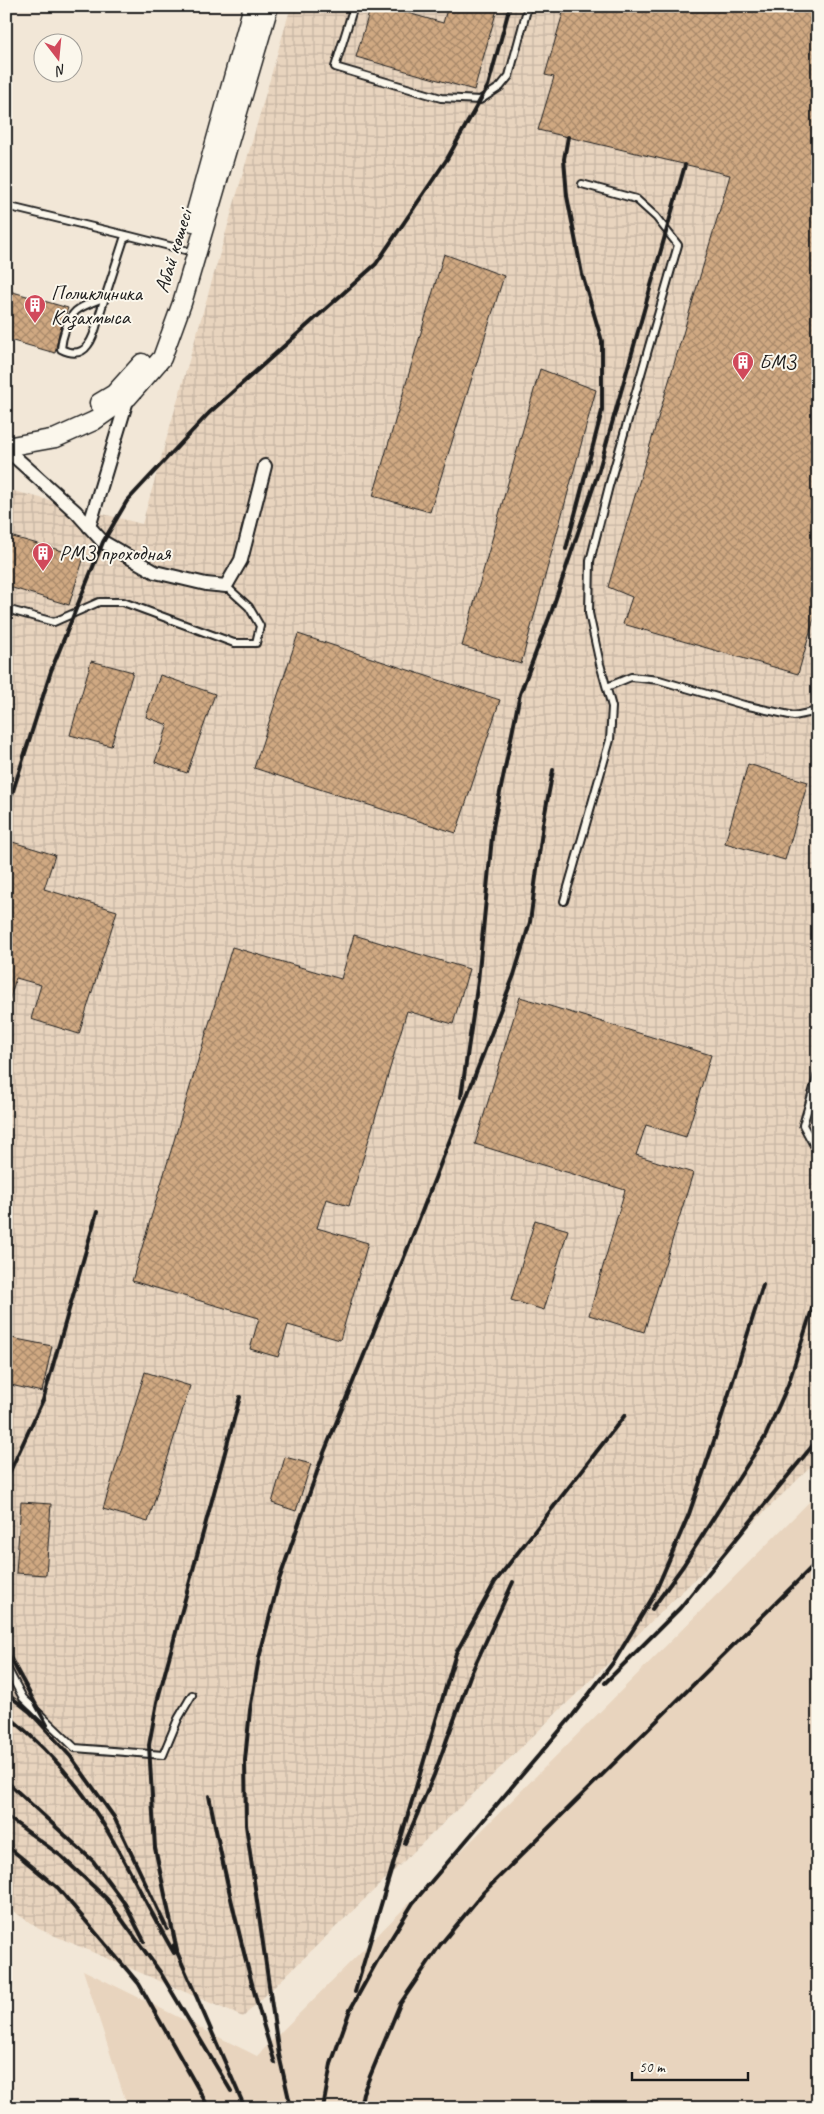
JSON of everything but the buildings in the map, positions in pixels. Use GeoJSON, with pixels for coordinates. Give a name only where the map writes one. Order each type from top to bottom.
{"type":"FeatureCollection","features":[{"type":"Feature","properties":{"kind":"street","name":"Абай көшесі"},"geometry":{"type":"LineString","coordinates":[[6,434],[49,429],[85,412],[114,394],[150,354],[164,326],[253,6]]}},
{"type":"Feature","properties":{"kind":"street","name":"Абай көшесі"},"geometry":{"type":"LineString","coordinates":[[6,448],[56,438],[94,421],[128,397],[162,358],[182,304],[269,6]]}},
{"type":"Feature","properties":{"kind":"street"},"geometry":{"type":"LineString","coordinates":[[89,527],[128,397]]}},
{"type":"Feature","properties":{"kind":"street"},"geometry":{"type":"LineString","coordinates":[[6,448],[76,512],[103,542],[155,572],[206,584],[226,586],[241,560],[266,466]]}},
{"type":"Feature","properties":{"kind":"lane"},"geometry":{"type":"LineString","coordinates":[[354,6],[335,67],[442,98],[480,100],[500,87],[509,76],[528,6]]}},
{"type":"Feature","properties":{"kind":"lane"},"geometry":{"type":"LineString","coordinates":[[564,901],[610,740],[612,707],[589,613],[590,561],[678,245],[656,217],[636,199],[582,184]]}},
{"type":"Feature","properties":{"kind":"lane"},"geometry":{"type":"LineString","coordinates":[[6,206],[185,250]]}},
{"type":"Feature","properties":{"kind":"lane"},"geometry":{"type":"LineString","coordinates":[[106,297],[76,311],[62,340],[61,349],[69,353],[79,352],[88,346],[106,297],[124,239],[130,236]]}},
{"type":"Feature","properties":{"kind":"lane"},"geometry":{"type":"LineString","coordinates":[[6,609],[54,622],[100,602],[123,602],[234,643],[256,643],[260,626],[249,607],[226,586]]}},
{"type":"Feature","properties":{"kind":"lane"},"geometry":{"type":"LineString","coordinates":[[606,687],[631,677],[659,680],[744,705],[794,716],[818,711]]}},
{"type":"Feature","properties":{"kind":"lane"},"geometry":{"type":"LineString","coordinates":[[818,1074],[803,1125],[818,1153]]}},
{"type":"Feature","properties":{"kind":"lane"},"geometry":{"type":"LineString","coordinates":[[6,1666],[23,1698],[75,1748],[163,1755],[178,1719],[192,1694]]}},
{"type":"Feature","properties":{"kind":"shaded area"},"geometry":{"type":"Polygon","coordinates":[[[291,6],[818,6],[818,1460],[243,2017],[39,1929],[6,1906],[6,489],[142,524],[291,6]]]}},
{"type":"Feature","properties":{"kind":"shaded area"},"geometry":{"type":"Polygon","coordinates":[[[818,1493],[818,2108],[128,2108],[83,1970],[257,2056],[818,1493]]]}},
{"type":"Feature","properties":{"kind":"railway"},"geometry":{"type":"LineString","coordinates":[[6,813],[51,671],[103,542],[127,501],[209,413],[376,264],[447,159],[488,86],[510,6]]}},
{"type":"Feature","properties":{"kind":"railway"},"geometry":{"type":"LineString","coordinates":[[566,549],[602,411],[602,341],[582,274],[567,196],[564,159],[568,137]]}},
{"type":"Feature","properties":{"kind":"railway"},"geometry":{"type":"LineString","coordinates":[[461,1097],[478,981],[493,827],[520,694],[552,610],[598,473],[685,165]]}},
{"type":"Feature","properties":{"kind":"railway"},"geometry":{"type":"LineString","coordinates":[[291,2108],[279,2055],[246,1825],[245,1760],[250,1710],[259,1658],[279,1580],[323,1455],[407,1250],[514,975],[530,922],[543,824],[553,770]]}},
{"type":"Feature","properties":{"kind":"railway"},"geometry":{"type":"LineString","coordinates":[[6,1480],[43,1400],[97,1212]]}},
{"type":"Feature","properties":{"kind":"railway"},"geometry":{"type":"LineString","coordinates":[[323,2108],[331,2064],[350,2010],[413,1903],[573,1715],[615,1660],[654,1595],[689,1514],[763,1285]]}},
{"type":"Feature","properties":{"kind":"railway"},"geometry":{"type":"LineString","coordinates":[[652,1609],[683,1566],[765,1437],[788,1385],[818,1290]]}},
{"type":"Feature","properties":{"kind":"railway"},"geometry":{"type":"LineString","coordinates":[[177,1951],[155,1848],[149,1745],[157,1702],[240,1397]]}},
{"type":"Feature","properties":{"kind":"railway"},"geometry":{"type":"LineString","coordinates":[[355,1992],[456,1653],[495,1582],[625,1415]]}},
{"type":"Feature","properties":{"kind":"railway"},"geometry":{"type":"LineString","coordinates":[[605,1683],[680,1608],[818,1439]]}},
{"type":"Feature","properties":{"kind":"railway"},"geometry":{"type":"LineString","coordinates":[[360,2108],[363,2093],[400,2004],[440,1945],[483,1893],[818,1561]]}},
{"type":"Feature","properties":{"kind":"railway"},"geometry":{"type":"LineString","coordinates":[[405,1843],[434,1775],[470,1676],[513,1582]]}},
{"type":"Feature","properties":{"kind":"railway"},"geometry":{"type":"LineString","coordinates":[[6,1650],[47,1725]]}},
{"type":"Feature","properties":{"kind":"railway"},"geometry":{"type":"LineString","coordinates":[[6,1693],[30,1712],[71,1757],[114,1817],[167,1929]]}},
{"type":"Feature","properties":{"kind":"railway"},"geometry":{"type":"LineString","coordinates":[[6,1714],[49,1754],[87,1799],[108,1832],[174,1953]]}},
{"type":"Feature","properties":{"kind":"railway"},"geometry":{"type":"LineString","coordinates":[[6,1781],[93,1861],[125,1904],[144,1941]]}},
{"type":"Feature","properties":{"kind":"railway"},"geometry":{"type":"LineString","coordinates":[[209,1796],[238,1930],[255,1997],[275,2063]]}},
{"type":"Feature","properties":{"kind":"railway"},"geometry":{"type":"LineString","coordinates":[[6,1816],[61,1856],[107,1899],[160,1972],[231,2091]]}},
{"type":"Feature","properties":{"kind":"railway"},"geometry":{"type":"LineString","coordinates":[[6,1845],[58,1888],[139,1984],[209,2108]]}},
{"type":"Feature","properties":{"kind":"railway"},"geometry":{"type":"LineString","coordinates":[[174,1945],[245,2108]]}},
{"type":"Feature","properties":{"kind":"place","name":"Поликлиника Казахмыса"},"geometry":{"type":"Point","coordinates":[35,324]}},
{"type":"Feature","properties":{"kind":"place","name":"БМЗ"},"geometry":{"type":"Point","coordinates":[743,381]}},
{"type":"Feature","properties":{"kind":"place","name":"РМЗ проходная"},"geometry":{"type":"Point","coordinates":[43,572]}}]}
